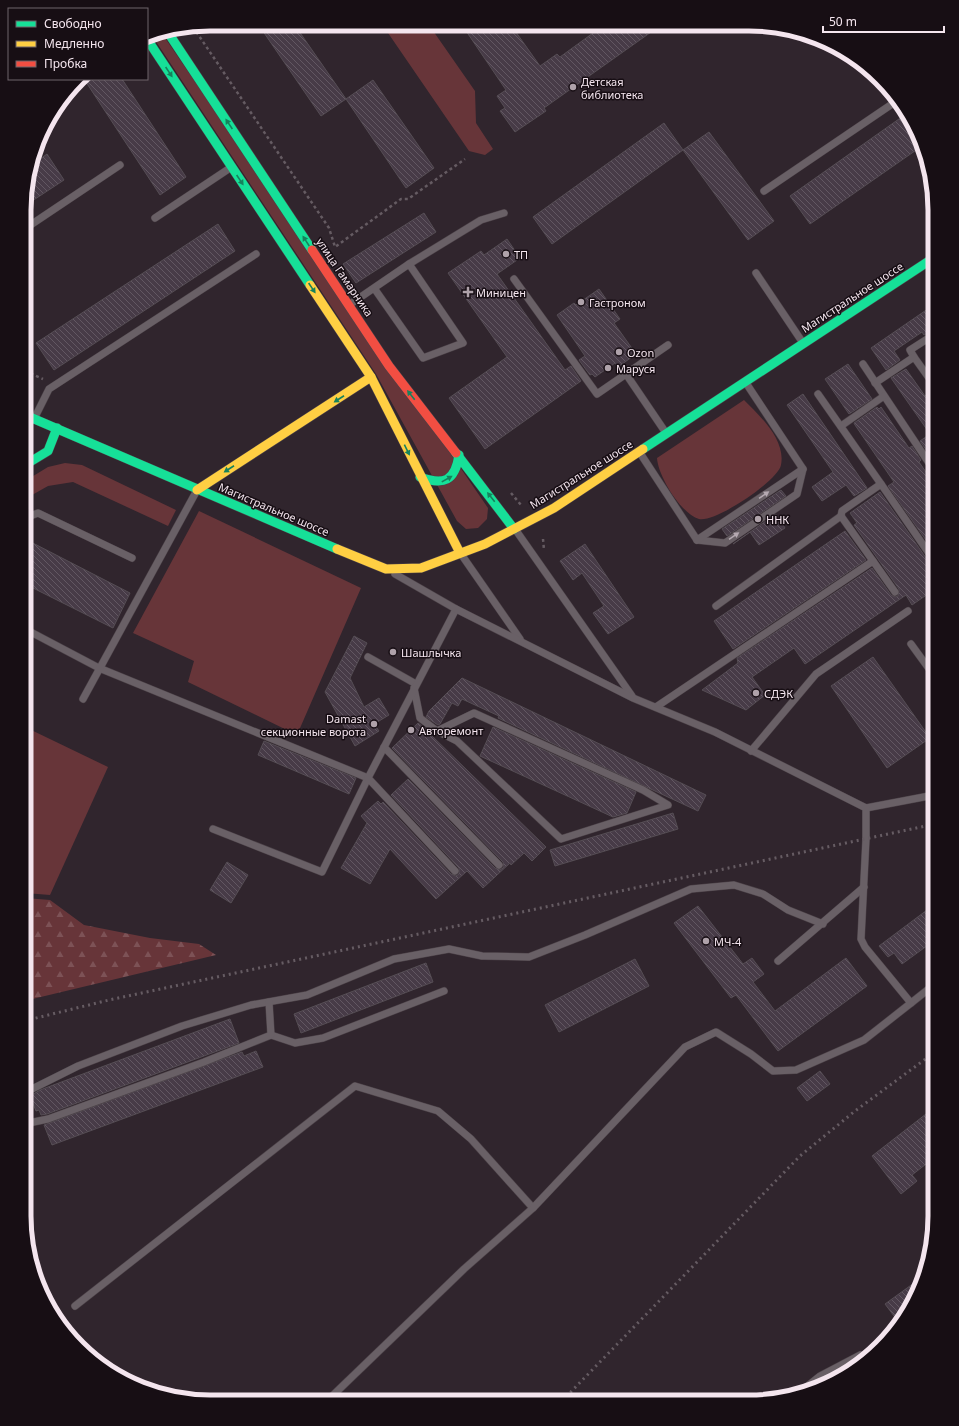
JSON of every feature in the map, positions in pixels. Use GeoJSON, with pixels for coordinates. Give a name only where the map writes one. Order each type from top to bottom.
{"type":"FeatureCollection","features":[{"type":"Feature","properties":{"kind":"street","name":"улица Гамарника"},"geometry":{"type":"LineString","coordinates":[[170,35],[389,366],[514,528]]}},
{"type":"Feature","properties":{"kind":"street"},"geometry":{"type":"LineString","coordinates":[[149,42],[371,377],[420,477],[460,553]]}},
{"type":"Feature","properties":{"kind":"street","name":"Магистральное шоссе"},"geometry":{"type":"LineString","coordinates":[[31,417],[197,490],[386,569],[421,568],[485,544],[554,508],[928,262]]}},
{"type":"Feature","properties":{"kind":"street"},"geometry":{"type":"LineString","coordinates":[[197,490],[371,377]]}},
{"type":"Feature","properties":{"kind":"street"},"geometry":{"type":"LineString","coordinates":[[31,461],[48,450],[57,428]]}},
{"type":"Feature","properties":{"kind":"street"},"geometry":{"type":"LineString","coordinates":[[420,477],[433,483],[445,482],[453,475],[458,466],[458,455]]}},
{"type":"Feature","properties":{"kind":"lane"},"geometry":{"type":"LineString","coordinates":[[764,191],[893,104]]}},
{"type":"Feature","properties":{"kind":"lane"},"geometry":{"type":"LineString","coordinates":[[31,225],[120,165]]}},
{"type":"Feature","properties":{"kind":"lane"},"geometry":{"type":"LineString","coordinates":[[155,218],[232,167]]}},
{"type":"Feature","properties":{"kind":"lane"},"geometry":{"type":"LineString","coordinates":[[349,305],[409,264],[481,220],[504,213]]}},
{"type":"Feature","properties":{"kind":"lane"},"geometry":{"type":"LineString","coordinates":[[31,416],[49,389],[256,254]]}},
{"type":"Feature","properties":{"kind":"lane"},"geometry":{"type":"LineString","coordinates":[[374,288],[423,358],[462,343],[409,264]]}},
{"type":"Feature","properties":{"kind":"lane"},"geometry":{"type":"LineString","coordinates":[[756,273],[803,344]]}},
{"type":"Feature","properties":{"kind":"lane"},"geometry":{"type":"LineString","coordinates":[[514,279],[597,394],[668,345]]}},
{"type":"Feature","properties":{"kind":"lane"},"geometry":{"type":"LineString","coordinates":[[928,338],[910,350],[928,377]]}},
{"type":"Feature","properties":{"kind":"lane"},"geometry":{"type":"LineString","coordinates":[[875,383],[914,357]]}},
{"type":"Feature","properties":{"kind":"lane"},"geometry":{"type":"LineString","coordinates":[[863,364],[928,462]]}},
{"type":"Feature","properties":{"kind":"lane"},"geometry":{"type":"LineString","coordinates":[[626,374],[666,434]]}},
{"type":"Feature","properties":{"kind":"lane"},"geometry":{"type":"LineString","coordinates":[[697,540],[725,543],[797,494],[803,469],[745,382]]}},
{"type":"Feature","properties":{"kind":"lane"},"geometry":{"type":"LineString","coordinates":[[818,394],[928,552]]}},
{"type":"Feature","properties":{"kind":"lane"},"geometry":{"type":"LineString","coordinates":[[841,426],[884,396]]}},
{"type":"Feature","properties":{"kind":"lane"},"geometry":{"type":"LineString","coordinates":[[639,452],[697,540]]}},
{"type":"Feature","properties":{"kind":"lane"},"geometry":{"type":"LineString","coordinates":[[697,540],[803,469]]}},
{"type":"Feature","properties":{"kind":"lane"},"geometry":{"type":"LineString","coordinates":[[716,606],[841,516],[842,511],[881,484]]}},
{"type":"Feature","properties":{"kind":"lane"},"geometry":{"type":"LineString","coordinates":[[83,699],[197,490]]}},
{"type":"Feature","properties":{"kind":"lane"},"geometry":{"type":"LineString","coordinates":[[31,516],[38,513],[132,558]]}},
{"type":"Feature","properties":{"kind":"lane"},"geometry":{"type":"LineString","coordinates":[[841,516],[895,592]]}},
{"type":"Feature","properties":{"kind":"lane"},"geometry":{"type":"LineString","coordinates":[[514,528],[633,698]]}},
{"type":"Feature","properties":{"kind":"lane"},"geometry":{"type":"LineString","coordinates":[[460,553],[520,640]]}},
{"type":"Feature","properties":{"kind":"lane"},"geometry":{"type":"LineString","coordinates":[[656,707],[873,561]]}},
{"type":"Feature","properties":{"kind":"lane"},"geometry":{"type":"LineString","coordinates":[[386,569],[456,609],[633,698],[715,732],[866,808],[928,796]]}},
{"type":"Feature","properties":{"kind":"lane"},"geometry":{"type":"LineString","coordinates":[[213,829],[322,872],[368,778],[456,609]]}},
{"type":"Feature","properties":{"kind":"lane"},"geometry":{"type":"LineString","coordinates":[[751,751],[816,674],[908,611]]}},
{"type":"Feature","properties":{"kind":"lane"},"geometry":{"type":"LineString","coordinates":[[31,632],[99,668],[368,778],[455,871]]}},
{"type":"Feature","properties":{"kind":"lane"},"geometry":{"type":"LineString","coordinates":[[911,644],[928,667]]}},
{"type":"Feature","properties":{"kind":"lane"},"geometry":{"type":"LineString","coordinates":[[368,657],[415,686],[420,718],[437,731],[457,741],[561,839],[668,805],[643,790],[474,713],[437,731]]}},
{"type":"Feature","properties":{"kind":"lane"},"geometry":{"type":"LineString","coordinates":[[384,747],[499,865]]}},
{"type":"Feature","properties":{"kind":"lane"},"geometry":{"type":"LineString","coordinates":[[866,808],[861,939],[865,947],[911,1003]]}},
{"type":"Feature","properties":{"kind":"lane"},"geometry":{"type":"LineString","coordinates":[[31,1090],[78,1066],[182,1026],[251,1005],[307,995],[394,959],[449,949],[482,956],[529,957],[691,889],[734,885],[763,894],[788,910],[823,924]]}},
{"type":"Feature","properties":{"kind":"lane"},"geometry":{"type":"LineString","coordinates":[[778,961],[823,924],[864,887]]}},
{"type":"Feature","properties":{"kind":"lane"},"geometry":{"type":"LineString","coordinates":[[333,1395],[464,1269],[533,1208],[686,1047],[716,1032],[751,1054],[773,1072],[796,1070],[864,1040],[928,990]]}},
{"type":"Feature","properties":{"kind":"lane"},"geometry":{"type":"LineString","coordinates":[[31,1122],[55,1116],[204,1062],[271,1035],[296,1043],[323,1038],[444,991]]}},
{"type":"Feature","properties":{"kind":"lane"},"geometry":{"type":"LineString","coordinates":[[269,1002],[271,1035]]}},
{"type":"Feature","properties":{"kind":"lane"},"geometry":{"type":"LineString","coordinates":[[75,1306],[355,1086],[438,1111],[471,1140],[533,1208]]}},
{"type":"Feature","properties":{"kind":"lane"},"geometry":{"type":"LineString","coordinates":[[811,1383],[820,1376],[860,1355]]}},
{"type":"Feature","properties":{"kind":"path"},"geometry":{"type":"LineString","coordinates":[[196,31],[329,228],[335,246],[401,199],[408,199],[465,159]]}},
{"type":"Feature","properties":{"kind":"path"},"geometry":{"type":"LineString","coordinates":[[31,374],[56,384]]}},
{"type":"Feature","properties":{"kind":"green space"},"geometry":{"type":"Polygon","coordinates":[[[387,31],[433,31],[475,91],[476,123],[493,149],[485,155],[469,151],[387,31]]]}},
{"type":"Feature","properties":{"kind":"green space"},"geometry":{"type":"Polygon","coordinates":[[[164,37],[488,508],[487,519],[478,528],[466,529],[457,521],[376,374],[155,40],[164,37]]]}},
{"type":"Feature","properties":{"kind":"green space"},"geometry":{"type":"Polygon","coordinates":[[[744,400],[764,421],[776,438],[782,456],[781,465],[769,481],[745,500],[718,514],[699,519],[692,516],[678,502],[661,474],[657,458],[744,400]]]}},
{"type":"Feature","properties":{"kind":"green space"},"geometry":{"type":"Polygon","coordinates":[[[65,463],[82,465],[176,510],[168,526],[73,482],[48,486],[31,496],[31,477],[48,467],[65,463]]]}},
{"type":"Feature","properties":{"kind":"green space"},"geometry":{"type":"Polygon","coordinates":[[[199,511],[361,588],[297,735],[188,682],[194,661],[133,633],[199,511]]]}},
{"type":"Feature","properties":{"kind":"green space"},"geometry":{"type":"Polygon","coordinates":[[[31,730],[108,767],[50,895],[31,893],[31,730]]]}},
{"type":"Feature","properties":{"kind":"green space"},"geometry":{"type":"Polygon","coordinates":[[[31,898],[50,900],[84,925],[150,938],[199,944],[216,955],[31,999],[31,898]]]}},
{"type":"Feature","properties":{"kind":"building"},"geometry":{"type":"Polygon","coordinates":[[[263,31],[299,31],[346,99],[321,116],[263,31]]]}},
{"type":"Feature","properties":{"kind":"building"},"geometry":{"type":"Polygon","coordinates":[[[466,31],[515,31],[540,66],[557,54],[560,57],[596,31],[653,31],[544,108],[546,111],[515,132],[500,111],[505,108],[497,96],[506,90],[466,31]]]}},
{"type":"Feature","properties":{"kind":"building"},"geometry":{"type":"Polygon","coordinates":[[[88,80],[123,80],[186,177],[160,195],[86,82],[88,80]]]}},
{"type":"Feature","properties":{"kind":"building"},"geometry":{"type":"Polygon","coordinates":[[[373,80],[434,168],[406,188],[346,99],[373,80]]]}},
{"type":"Feature","properties":{"kind":"building"},"geometry":{"type":"Polygon","coordinates":[[[902,117],[917,150],[810,224],[790,196],[902,117]]]}},
{"type":"Feature","properties":{"kind":"building"},"geometry":{"type":"Polygon","coordinates":[[[664,123],[683,150],[552,244],[533,217],[664,123]]]}},
{"type":"Feature","properties":{"kind":"building"},"geometry":{"type":"Polygon","coordinates":[[[709,132],[774,221],[748,240],[683,150],[709,132]]]}},
{"type":"Feature","properties":{"kind":"building"},"geometry":{"type":"Polygon","coordinates":[[[47,154],[64,180],[31,202],[34,175],[38,160],[47,154]]]}},
{"type":"Feature","properties":{"kind":"building"},"geometry":{"type":"Polygon","coordinates":[[[424,213],[436,232],[356,283],[343,264],[424,213]]]}},
{"type":"Feature","properties":{"kind":"building"},"geometry":{"type":"Polygon","coordinates":[[[218,224],[235,251],[54,370],[36,343],[218,224]]]}},
{"type":"Feature","properties":{"kind":"building"},"geometry":{"type":"Polygon","coordinates":[[[507,239],[520,258],[497,274],[565,370],[571,366],[581,381],[485,449],[449,398],[507,357],[448,273],[481,251],[484,255],[507,239]]]}},
{"type":"Feature","properties":{"kind":"building"},"geometry":{"type":"Polygon","coordinates":[[[599,289],[620,319],[614,323],[636,354],[618,367],[615,363],[595,377],[592,374],[590,375],[579,360],[585,356],[557,315],[574,303],[576,305],[599,289]]]}},
{"type":"Feature","properties":{"kind":"building"},"geometry":{"type":"Polygon","coordinates":[[[928,309],[928,333],[924,335],[922,332],[894,351],[900,360],[886,370],[871,348],[928,309]]]}},
{"type":"Feature","properties":{"kind":"building"},"geometry":{"type":"Polygon","coordinates":[[[848,364],[872,399],[849,414],[825,379],[848,364]]]}},
{"type":"Feature","properties":{"kind":"building"},"geometry":{"type":"Polygon","coordinates":[[[906,369],[925,396],[928,394],[928,431],[891,378],[906,369]]]}},
{"type":"Feature","properties":{"kind":"building"},"geometry":{"type":"Polygon","coordinates":[[[803,394],[867,488],[854,496],[846,485],[822,501],[812,487],[833,472],[787,405],[803,394]]]}},
{"type":"Feature","properties":{"kind":"building"},"geometry":{"type":"Polygon","coordinates":[[[877,407],[879,409],[881,407],[909,448],[912,446],[921,460],[919,462],[928,475],[928,543],[888,486],[894,482],[854,423],[877,407]]]}},
{"type":"Feature","properties":{"kind":"building"},"geometry":{"type":"Polygon","coordinates":[[[928,435],[928,453],[920,441],[928,435]]]}},
{"type":"Feature","properties":{"kind":"building"},"geometry":{"type":"Polygon","coordinates":[[[781,490],[786,496],[727,536],[722,529],[781,490]]]}},
{"type":"Feature","properties":{"kind":"building"},"geometry":{"type":"Polygon","coordinates":[[[880,492],[928,561],[928,594],[912,605],[906,595],[805,664],[794,648],[752,677],[765,695],[746,710],[702,690],[738,663],[737,658],[872,568],[891,595],[895,597],[898,596],[899,589],[854,525],[857,523],[850,513],[880,492]]]}},
{"type":"Feature","properties":{"kind":"building"},"geometry":{"type":"Polygon","coordinates":[[[776,514],[785,528],[759,545],[750,532],[776,514]]]}},
{"type":"Feature","properties":{"kind":"building"},"geometry":{"type":"Polygon","coordinates":[[[845,531],[866,560],[733,649],[714,621],[845,531]]]}},
{"type":"Feature","properties":{"kind":"building"},"geometry":{"type":"Polygon","coordinates":[[[31,542],[130,593],[113,628],[31,587],[31,542]]]}},
{"type":"Feature","properties":{"kind":"building"},"geometry":{"type":"Polygon","coordinates":[[[585,544],[634,617],[608,634],[593,613],[604,606],[582,573],[573,580],[560,561],[585,544]]]}},
{"type":"Feature","properties":{"kind":"building"},"geometry":{"type":"Polygon","coordinates":[[[354,636],[367,643],[350,678],[364,707],[379,698],[389,715],[374,724],[379,731],[355,746],[325,692],[354,636]]]}},
{"type":"Feature","properties":{"kind":"building"},"geometry":{"type":"Polygon","coordinates":[[[873,657],[928,735],[928,739],[887,768],[831,686],[873,657]]]}},
{"type":"Feature","properties":{"kind":"building"},"geometry":{"type":"Polygon","coordinates":[[[462,678],[706,795],[698,811],[498,718],[499,716],[462,699],[458,706],[452,703],[438,725],[426,717],[429,711],[462,678]]]}},
{"type":"Feature","properties":{"kind":"building"},"geometry":{"type":"Polygon","coordinates":[[[418,723],[434,735],[429,733],[546,847],[532,861],[524,853],[511,865],[510,863],[483,888],[467,871],[436,899],[390,849],[370,884],[341,868],[367,823],[361,816],[378,801],[381,804],[383,802],[451,874],[456,876],[459,874],[459,868],[391,795],[408,779],[495,868],[500,870],[504,867],[503,862],[392,748],[418,723]]]}},
{"type":"Feature","properties":{"kind":"building"},"geometry":{"type":"Polygon","coordinates":[[[493,727],[636,792],[627,813],[613,817],[480,756],[493,727]]]}},
{"type":"Feature","properties":{"kind":"building"},"geometry":{"type":"Polygon","coordinates":[[[264,741],[356,778],[349,794],[258,755],[264,741]]]}},
{"type":"Feature","properties":{"kind":"building"},"geometry":{"type":"Polygon","coordinates":[[[673,813],[678,829],[555,866],[550,850],[673,813]]]}},
{"type":"Feature","properties":{"kind":"building"},"geometry":{"type":"Polygon","coordinates":[[[227,862],[248,875],[231,903],[210,890],[227,862]]]}},
{"type":"Feature","properties":{"kind":"building"},"geometry":{"type":"Polygon","coordinates":[[[698,906],[743,964],[752,958],[764,974],[753,982],[775,1011],[846,958],[867,986],[778,1051],[736,995],[731,998],[674,923],[698,906]]]}},
{"type":"Feature","properties":{"kind":"building"},"geometry":{"type":"Polygon","coordinates":[[[928,909],[928,945],[902,964],[894,953],[888,957],[879,946],[928,909]]]}},
{"type":"Feature","properties":{"kind":"building"},"geometry":{"type":"Polygon","coordinates":[[[635,959],[649,986],[559,1032],[545,1005],[635,959]]]}},
{"type":"Feature","properties":{"kind":"building"},"geometry":{"type":"Polygon","coordinates":[[[426,963],[433,982],[301,1033],[294,1014],[426,963]]]}},
{"type":"Feature","properties":{"kind":"building"},"geometry":{"type":"Polygon","coordinates":[[[230,1019],[239,1043],[41,1115],[39,1110],[36,1111],[31,1098],[31,1095],[40,1090],[230,1019]]]}},
{"type":"Feature","properties":{"kind":"building"},"geometry":{"type":"Polygon","coordinates":[[[256,1051],[263,1067],[52,1145],[44,1125],[242,1052],[244,1056],[256,1051]]]}},
{"type":"Feature","properties":{"kind":"building"},"geometry":{"type":"Polygon","coordinates":[[[820,1071],[830,1084],[807,1101],[797,1088],[820,1071]]]}},
{"type":"Feature","properties":{"kind":"building"},"geometry":{"type":"Polygon","coordinates":[[[928,1112],[928,1162],[912,1175],[917,1181],[901,1194],[872,1156],[928,1112]]]}},
{"type":"Feature","properties":{"kind":"building"},"geometry":{"type":"Polygon","coordinates":[[[915,1283],[896,1318],[885,1304],[915,1283]]]}},
{"type":"Feature","properties":{"kind":"railway"},"geometry":{"type":"LineString","coordinates":[[31,1019],[109,1000],[928,825]]}},
{"type":"Feature","properties":{"kind":"railway"},"geometry":{"type":"LineString","coordinates":[[568,1395],[800,1156],[855,1111],[928,1057]]}},
{"type":"Feature","properties":{"kind":"traffic: fast"},"geometry":{"type":"LineString","coordinates":[[170,35],[312,250]]}},
{"type":"Feature","properties":{"kind":"traffic: fast"},"geometry":{"type":"LineString","coordinates":[[149,42],[310,285]]}},
{"type":"Feature","properties":{"kind":"traffic: fast"},"geometry":{"type":"LineString","coordinates":[[643,449],[928,262]]}},
{"type":"Feature","properties":{"kind":"traffic: fast"},"geometry":{"type":"LineString","coordinates":[[31,418],[337,549]]}},
{"type":"Feature","properties":{"kind":"traffic: fast"},"geometry":{"type":"LineString","coordinates":[[31,461],[48,451],[57,428]]}},
{"type":"Feature","properties":{"kind":"traffic: fast"},"geometry":{"type":"LineString","coordinates":[[456,453],[514,529]]}},
{"type":"Feature","properties":{"kind":"traffic: fast"},"geometry":{"type":"LineString","coordinates":[[420,477],[436,481],[447,479],[455,471],[459,455]]}},
{"type":"Feature","properties":{"kind":"traffic: slow"},"geometry":{"type":"LineString","coordinates":[[310,285],[371,377],[460,553]]}},
{"type":"Feature","properties":{"kind":"traffic: slow"},"geometry":{"type":"LineString","coordinates":[[197,490],[371,377]]}},
{"type":"Feature","properties":{"kind":"traffic: slow"},"geometry":{"type":"LineString","coordinates":[[337,549],[386,569],[421,568],[485,544],[554,508],[643,449]]}},
{"type":"Feature","properties":{"kind":"traffic: jam"},"geometry":{"type":"LineString","coordinates":[[312,250],[389,366],[456,453]]}},
{"type":"Feature","properties":{"kind":"place","name":"Детская библиотека"},"geometry":{"type":"Point","coordinates":[573,87]}},
{"type":"Feature","properties":{"kind":"place","name":"ТП"},"geometry":{"type":"Point","coordinates":[506,254]}},
{"type":"Feature","properties":{"kind":"place","name":"Миницен"},"geometry":{"type":"Point","coordinates":[468,292]}},
{"type":"Feature","properties":{"kind":"place","name":"Гастроном"},"geometry":{"type":"Point","coordinates":[581,302]}},
{"type":"Feature","properties":{"kind":"place","name":"Ozon"},"geometry":{"type":"Point","coordinates":[619,352]}},
{"type":"Feature","properties":{"kind":"place","name":"Маруся"},"geometry":{"type":"Point","coordinates":[608,368]}},
{"type":"Feature","properties":{"kind":"place","name":"ННК"},"geometry":{"type":"Point","coordinates":[758,519]}},
{"type":"Feature","properties":{"kind":"place","name":"Шашлычка"},"geometry":{"type":"Point","coordinates":[393,652]}},
{"type":"Feature","properties":{"kind":"place","name":"СДЭК"},"geometry":{"type":"Point","coordinates":[756,693]}},
{"type":"Feature","properties":{"kind":"place","name":"Damast секционные ворота"},"geometry":{"type":"Point","coordinates":[374,724]}},
{"type":"Feature","properties":{"kind":"place","name":"Авторемонт"},"geometry":{"type":"Point","coordinates":[411,730]}},
{"type":"Feature","properties":{"kind":"place","name":"МЧ-4"},"geometry":{"type":"Point","coordinates":[706,941]}}]}
